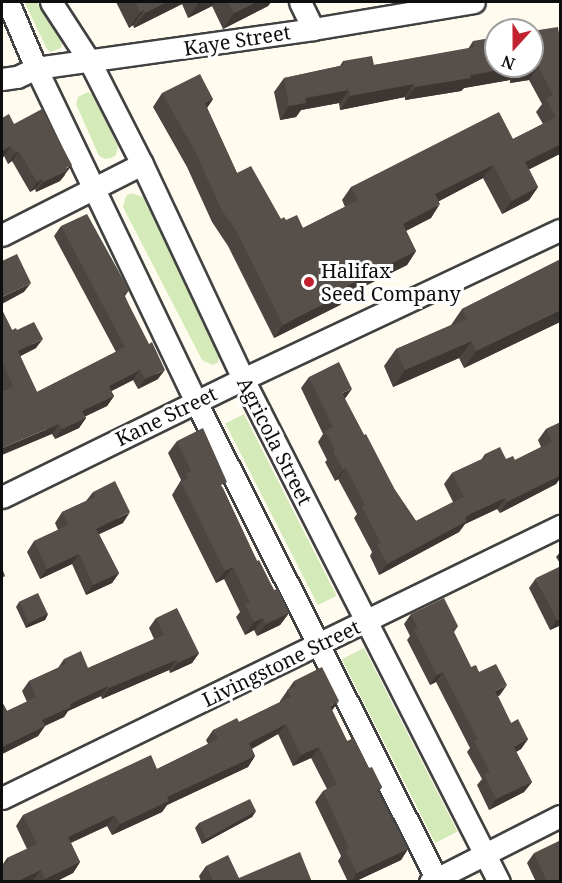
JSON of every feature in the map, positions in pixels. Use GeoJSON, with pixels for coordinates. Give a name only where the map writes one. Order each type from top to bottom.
{"type":"FeatureCollection","features":[{"type":"Feature","properties":{"kind":"street"},"geometry":{"type":"LineString","coordinates":[[8,2],[36,69],[196,402],[434,880],[561,816]]}},
{"type":"Feature","properties":{"kind":"street","name":"Agricola Street"},"geometry":{"type":"LineString","coordinates":[[51,2],[90,62],[142,164],[243,379],[499,882]]}},
{"type":"Feature","properties":{"kind":"street"},"geometry":{"type":"LineString","coordinates":[[300,2],[313,29]]}},
{"type":"Feature","properties":{"kind":"street","name":"Kaye Street"},"geometry":{"type":"LineString","coordinates":[[2,80],[36,69],[313,29],[474,2]]}},
{"type":"Feature","properties":{"kind":"street"},"geometry":{"type":"LineString","coordinates":[[2,235],[142,164]]}},
{"type":"Feature","properties":{"kind":"street","name":"Kane Street"},"geometry":{"type":"LineString","coordinates":[[2,497],[243,379],[561,230]]}},
{"type":"Feature","properties":{"kind":"street","name":"Livingstone Street"},"geometry":{"type":"LineString","coordinates":[[2,798],[561,526]]}},
{"type":"Feature","properties":{"kind":"green space"},"geometry":{"type":"Polygon","coordinates":[[[37,2],[63,41],[61,48],[51,52],[47,49],[25,3],[37,2]]]}},
{"type":"Feature","properties":{"kind":"green space"},"geometry":{"type":"Polygon","coordinates":[[[88,92],[96,97],[118,147],[116,155],[111,158],[105,159],[99,156],[76,104],[78,97],[88,92]]]}},
{"type":"Feature","properties":{"kind":"green space"},"geometry":{"type":"Polygon","coordinates":[[[131,193],[143,197],[220,351],[218,362],[213,365],[202,360],[123,207],[126,196],[131,193]]]}},
{"type":"Feature","properties":{"kind":"green space"},"geometry":{"type":"Polygon","coordinates":[[[244,414],[337,596],[318,605],[225,424],[244,414]]]}},
{"type":"Feature","properties":{"kind":"green space"},"geometry":{"type":"Polygon","coordinates":[[[364,648],[458,832],[435,843],[342,659],[364,648]]]}},
{"type":"Feature","properties":{"kind":"building"},"geometry":{"type":"Polygon","coordinates":[[[135,2],[167,2],[145,13],[144,10],[140,12],[135,2]]]}},
{"type":"Feature","properties":{"kind":"building"},"geometry":{"type":"Polygon","coordinates":[[[228,2],[257,2],[234,13],[228,2]]]}},
{"type":"Feature","properties":{"kind":"building"},"geometry":{"type":"Polygon","coordinates":[[[558,27],[561,46],[561,144],[525,162],[538,187],[512,201],[493,165],[435,194],[440,204],[403,224],[416,251],[347,286],[349,291],[283,325],[237,232],[221,209],[196,153],[162,93],[200,74],[213,99],[205,103],[237,173],[251,166],[281,219],[284,217],[286,220],[297,215],[303,228],[358,200],[351,187],[499,112],[513,139],[556,117],[546,99],[553,95],[544,78],[544,29],[558,27]]]}},
{"type":"Feature","properties":{"kind":"building"},"geometry":{"type":"Polygon","coordinates":[[[484,39],[484,72],[470,75],[471,78],[415,87],[414,84],[350,96],[349,90],[305,98],[306,103],[289,106],[284,78],[344,65],[343,61],[372,56],[374,65],[474,47],[473,41],[484,39]]]}},
{"type":"Feature","properties":{"kind":"building"},"geometry":{"type":"Polygon","coordinates":[[[42,109],[72,165],[66,168],[67,171],[43,182],[42,179],[37,182],[19,151],[15,153],[11,146],[2,151],[2,118],[9,114],[14,124],[42,109]]]}},
{"type":"Feature","properties":{"kind":"building"},"geometry":{"type":"Polygon","coordinates":[[[87,214],[129,290],[123,293],[149,344],[152,342],[165,370],[145,379],[140,370],[109,386],[114,396],[82,411],[86,418],[62,429],[59,424],[2,448],[2,392],[13,386],[2,362],[2,310],[12,330],[34,322],[43,339],[18,351],[37,392],[125,347],[61,226],[87,214]]]}},
{"type":"Feature","properties":{"kind":"building"},"geometry":{"type":"Polygon","coordinates":[[[17,254],[31,283],[2,297],[2,261],[17,254]]]}},
{"type":"Feature","properties":{"kind":"building"},"geometry":{"type":"Polygon","coordinates":[[[561,259],[561,310],[476,351],[472,341],[405,370],[396,349],[467,319],[462,309],[561,259]]]}},
{"type":"Feature","properties":{"kind":"building"},"geometry":{"type":"Polygon","coordinates":[[[339,362],[352,389],[342,393],[395,490],[416,521],[464,497],[452,473],[486,457],[485,454],[500,447],[506,459],[513,456],[515,460],[552,442],[546,429],[561,422],[561,464],[559,465],[561,475],[507,502],[505,498],[470,514],[465,518],[467,521],[387,564],[377,545],[381,543],[362,507],[365,505],[346,468],[343,470],[333,451],[335,450],[325,431],[333,427],[309,377],[339,362]]]}},
{"type":"Feature","properties":{"kind":"building"},"geometry":{"type":"Polygon","coordinates":[[[203,428],[227,482],[221,485],[257,561],[259,560],[274,590],[278,589],[289,613],[266,624],[263,618],[254,622],[245,604],[250,602],[233,567],[225,571],[181,482],[188,479],[185,474],[191,471],[177,441],[203,428]]]}},
{"type":"Feature","properties":{"kind":"building"},"geometry":{"type":"Polygon","coordinates":[[[115,481],[130,512],[96,529],[119,573],[93,585],[79,554],[47,569],[34,541],[68,525],[62,512],[95,497],[93,492],[115,481]]]}},
{"type":"Feature","properties":{"kind":"building"},"geometry":{"type":"Polygon","coordinates":[[[561,566],[561,618],[557,620],[536,578],[561,566]]]}},
{"type":"Feature","properties":{"kind":"building"},"geometry":{"type":"Polygon","coordinates":[[[38,593],[48,614],[29,623],[19,602],[38,593]]]}},
{"type":"Feature","properties":{"kind":"building"},"geometry":{"type":"Polygon","coordinates":[[[444,598],[458,626],[452,629],[471,667],[476,665],[479,672],[496,664],[507,685],[495,691],[511,723],[518,719],[528,739],[514,747],[532,782],[496,799],[484,775],[490,772],[474,741],[478,740],[443,672],[437,675],[414,630],[418,628],[411,614],[444,598]]]}},
{"type":"Feature","properties":{"kind":"building"},"geometry":{"type":"Polygon","coordinates":[[[177,608],[199,653],[178,663],[176,660],[109,688],[108,686],[70,704],[71,707],[42,720],[45,726],[2,747],[2,702],[7,711],[36,697],[29,681],[66,664],[64,659],[81,651],[88,668],[164,635],[156,618],[177,608]]]}},
{"type":"Feature","properties":{"kind":"building"},"geometry":{"type":"Polygon","coordinates":[[[322,667],[339,701],[330,706],[347,741],[354,738],[369,768],[372,767],[382,787],[377,790],[408,849],[357,873],[345,850],[349,848],[323,791],[337,784],[319,747],[301,755],[286,724],[249,743],[255,756],[167,797],[169,801],[120,824],[115,815],[68,837],[80,862],[45,879],[41,870],[16,882],[2,882],[2,865],[9,861],[7,858],[37,844],[23,815],[151,755],[157,769],[218,739],[213,730],[237,718],[239,722],[291,697],[287,690],[296,686],[294,681],[322,667]]]}},
{"type":"Feature","properties":{"kind":"building"},"geometry":{"type":"Polygon","coordinates":[[[250,799],[256,811],[206,839],[199,823],[250,799]]]}},
{"type":"Feature","properties":{"kind":"building"},"geometry":{"type":"Polygon","coordinates":[[[561,840],[561,882],[547,882],[534,853],[561,840]]]}},
{"type":"Feature","properties":{"kind":"building"},"geometry":{"type":"Polygon","coordinates":[[[300,852],[312,882],[214,882],[206,866],[228,855],[239,878],[300,852]]]}},
{"type":"Feature","properties":{"kind":"place","name":"Halifax Seed Company"},"geometry":{"type":"Point","coordinates":[309,282]}}]}
